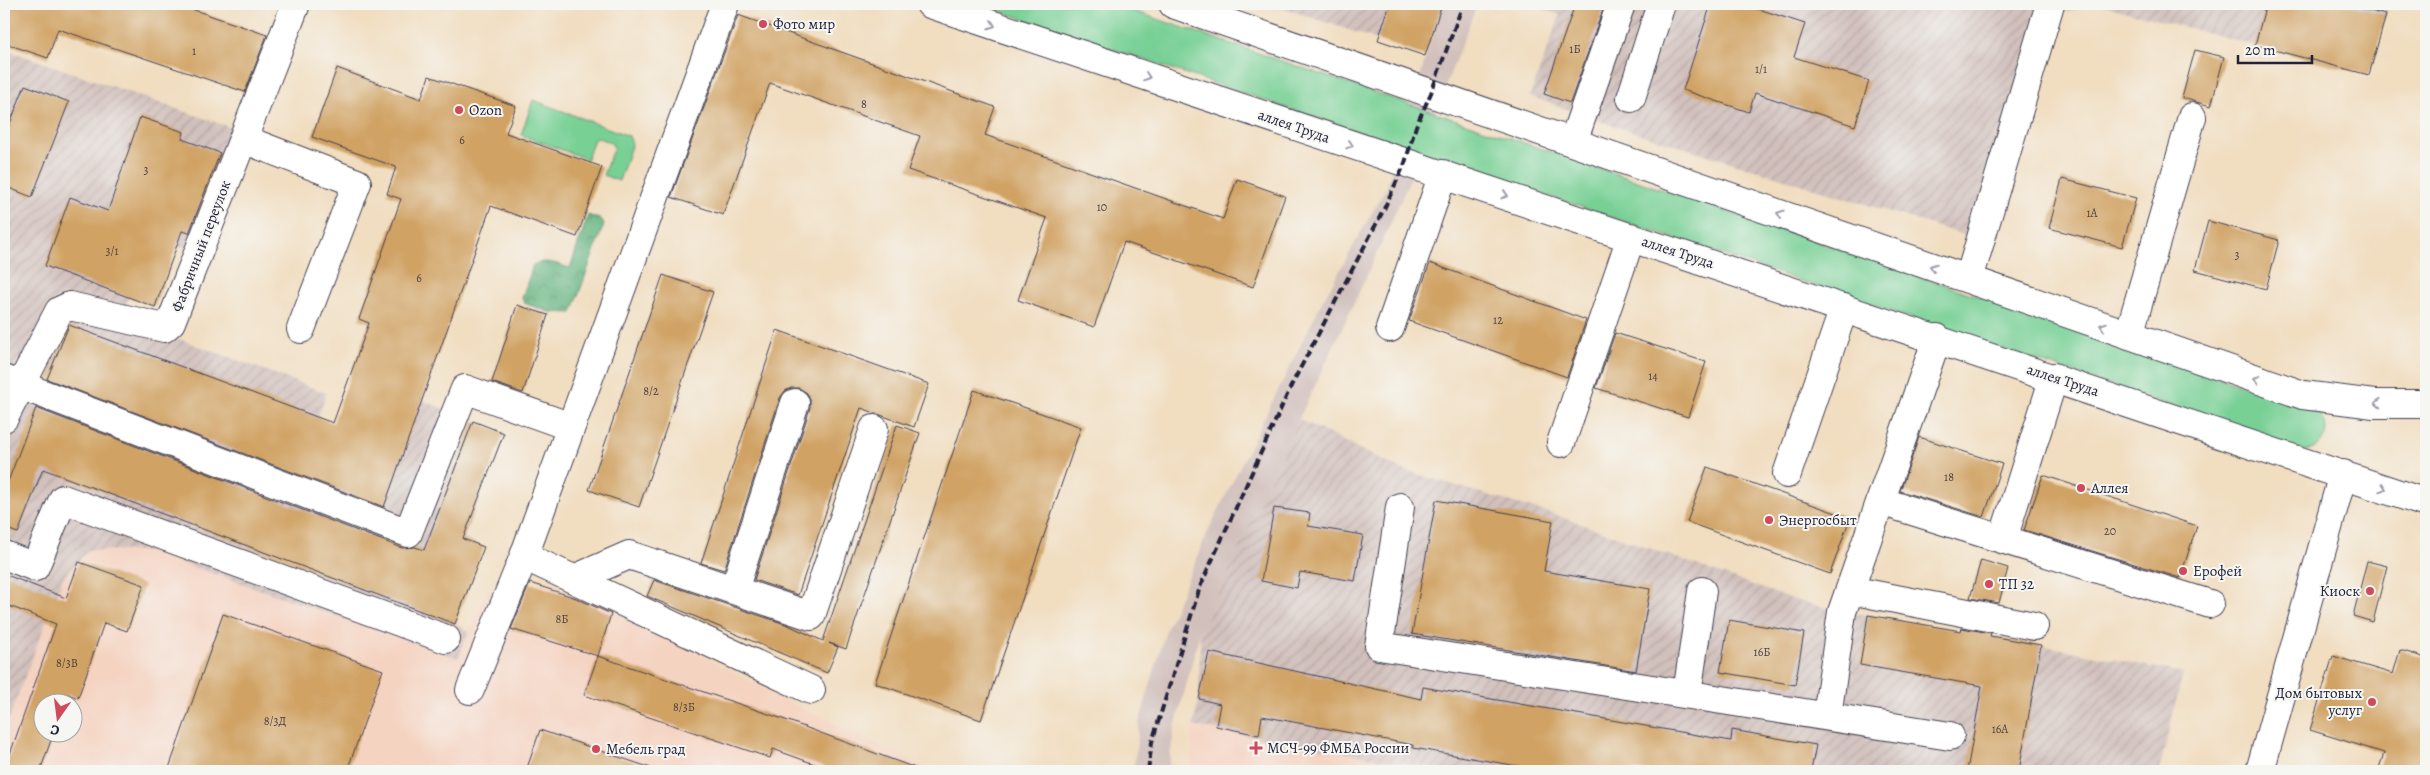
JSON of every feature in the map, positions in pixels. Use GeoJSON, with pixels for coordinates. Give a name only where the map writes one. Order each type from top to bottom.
{"type":"FeatureCollection","features":[{"type":"Feature","properties":{"kind":"street","name":"Фабричный переулок"},"geometry":{"type":"LineString","coordinates":[[4,418],[12,381],[59,311],[70,306],[164,328],[171,322],[296,4]]}},
{"type":"Feature","properties":{"kind":"street"},"geometry":{"type":"LineString","coordinates":[[470,690],[524,556],[725,4]]}},
{"type":"Feature","properties":{"kind":"street","name":"аллея Труда"},"geometry":{"type":"LineString","coordinates":[[930,4],[2054,377],[2426,503]]}},
{"type":"Feature","properties":{"kind":"street"},"geometry":{"type":"LineString","coordinates":[[1172,4],[2303,395],[2374,404],[2426,404]]}},
{"type":"Feature","properties":{"kind":"street"},"geometry":{"type":"LineString","coordinates":[[1573,142],[1621,4]]}},
{"type":"Feature","properties":{"kind":"street"},"geometry":{"type":"LineString","coordinates":[[1631,98],[1661,4]]}},
{"type":"Feature","properties":{"kind":"street"},"geometry":{"type":"LineString","coordinates":[[1969,279],[2050,4]]}},
{"type":"Feature","properties":{"kind":"street"},"geometry":{"type":"LineString","coordinates":[[2129,335],[2192,117]]}},
{"type":"Feature","properties":{"kind":"street"},"geometry":{"type":"LineString","coordinates":[[243,139],[357,183],[301,329]]}},
{"type":"Feature","properties":{"kind":"street"},"geometry":{"type":"LineString","coordinates":[[1390,328],[1443,174]]}},
{"type":"Feature","properties":{"kind":"street"},"geometry":{"type":"LineString","coordinates":[[1561,443],[1631,236]]}},
{"type":"Feature","properties":{"kind":"street"},"geometry":{"type":"LineString","coordinates":[[1787,474],[1844,308]]}},
{"type":"Feature","properties":{"kind":"street"},"geometry":{"type":"LineString","coordinates":[[1827,716],[1842,612],[1937,338]]}},
{"type":"Feature","properties":{"kind":"street"},"geometry":{"type":"LineString","coordinates":[[2003,539],[2054,377]]}},
{"type":"Feature","properties":{"kind":"street"},"geometry":{"type":"LineString","coordinates":[[12,381],[408,533],[464,389],[571,427]]}},
{"type":"Feature","properties":{"kind":"street"},"geometry":{"type":"LineString","coordinates":[[734,590],[794,403]]}},
{"type":"Feature","properties":{"kind":"street"},"geometry":{"type":"LineString","coordinates":[[574,579],[629,555],[811,616],[874,430]]}},
{"type":"Feature","properties":{"kind":"street"},"geometry":{"type":"LineString","coordinates":[[2260,771],[2343,474]]}},
{"type":"Feature","properties":{"kind":"street"},"geometry":{"type":"LineString","coordinates":[[4,555],[35,567],[63,499],[446,639]]}},
{"type":"Feature","properties":{"kind":"street"},"geometry":{"type":"LineString","coordinates":[[1896,506],[2210,604]]}},
{"type":"Feature","properties":{"kind":"street"},"geometry":{"type":"LineString","coordinates":[[1400,507],[1379,646],[1950,736]]}},
{"type":"Feature","properties":{"kind":"street"},"geometry":{"type":"LineString","coordinates":[[524,556],[812,690]]}},
{"type":"Feature","properties":{"kind":"street"},"geometry":{"type":"LineString","coordinates":[[1688,694],[1702,590]]}},
{"type":"Feature","properties":{"kind":"street"},"geometry":{"type":"LineString","coordinates":[[1850,590],[2034,626]]}},
{"type":"Feature","properties":{"kind":"shaded area"},"geometry":{"type":"Polygon","coordinates":[[[1272,4],[1442,4],[1425,56],[1272,4]]]}},
{"type":"Feature","properties":{"kind":"shaded area"},"geometry":{"type":"Polygon","coordinates":[[[1442,4],[1477,4],[1406,189],[1200,633],[1174,731],[1168,771],[1133,771],[1140,720],[1166,630],[1209,529],[1321,304],[1387,186],[1442,4]]]}},
{"type":"Feature","properties":{"kind":"shaded area"},"geometry":{"type":"Polygon","coordinates":[[[1529,4],[2097,4],[2061,13],[1967,236],[1602,122],[1530,96],[1560,15],[1529,4]]]}},
{"type":"Feature","properties":{"kind":"shaded area"},"geometry":{"type":"Polygon","coordinates":[[[2097,4],[2389,4],[2369,75],[2097,4]]]}},
{"type":"Feature","properties":{"kind":"shaded area"},"geometry":{"type":"Polygon","coordinates":[[[4,49],[244,132],[198,249],[158,244],[126,305],[60,295],[326,393],[302,467],[422,400],[504,433],[464,538],[484,547],[455,624],[469,632],[458,658],[148,551],[88,550],[63,578],[4,731],[4,49]]]}},
{"type":"Feature","properties":{"kind":"shaded area"},"geometry":{"type":"Polygon","coordinates":[[[1299,419],[1400,469],[1559,516],[1795,600],[1842,612],[2041,645],[2183,673],[2159,771],[1448,771],[1193,726],[1199,699],[1200,633],[1299,419]]]}},
{"type":"Feature","properties":{"kind":"shaded area"},"geometry":{"type":"Polygon","coordinates":[[[88,550],[148,551],[458,658],[487,589],[516,600],[524,579],[614,608],[789,702],[935,771],[4,771],[4,731],[63,578],[88,550]]]}},
{"type":"Feature","properties":{"kind":"shaded area","name":"МСЧ-99 ФМБА России"},"geometry":{"type":"Polygon","coordinates":[[[1193,726],[1448,771],[1190,771],[1193,726]]]}},
{"type":"Feature","properties":{"kind":"green space"},"geometry":{"type":"Polygon","coordinates":[[[979,4],[1113,4],[2318,411],[2325,423],[2325,435],[2318,445],[2305,451],[979,4]]]}},
{"type":"Feature","properties":{"kind":"green space"},"geometry":{"type":"Polygon","coordinates":[[[533,100],[629,136],[632,143],[619,181],[603,175],[614,147],[610,142],[598,138],[594,139],[587,159],[521,135],[533,100]]]}},
{"type":"Feature","properties":{"kind":"green space"},"geometry":{"type":"Polygon","coordinates":[[[588,215],[602,220],[604,224],[572,313],[549,312],[524,303],[522,298],[533,265],[547,262],[570,268],[588,215]]]}},
{"type":"Feature","properties":{"kind":"building"},"geometry":{"type":"Polygon","coordinates":[[[4,4],[177,4],[267,35],[245,92],[58,29],[48,58],[4,43],[4,4]]]}},
{"type":"Feature","properties":{"kind":"building"},"geometry":{"type":"Polygon","coordinates":[[[1390,4],[1442,4],[1425,56],[1378,40],[1390,4]]]}},
{"type":"Feature","properties":{"kind":"building"},"geometry":{"type":"Polygon","coordinates":[[[1575,4],[1605,4],[1570,103],[1544,94],[1575,4]]]}},
{"type":"Feature","properties":{"kind":"building"},"geometry":{"type":"Polygon","coordinates":[[[1711,4],[1743,4],[1805,24],[1794,57],[1869,81],[1855,126],[1755,93],[1749,112],[1683,90],[1711,4]]]}},
{"type":"Feature","properties":{"kind":"building"},"geometry":{"type":"Polygon","coordinates":[[[2266,4],[2344,4],[2386,15],[2369,75],[2255,45],[2266,4]]]}},
{"type":"Feature","properties":{"kind":"building"},"geometry":{"type":"Polygon","coordinates":[[[738,15],[995,107],[985,135],[1223,219],[1237,179],[1285,196],[1253,287],[1124,242],[1094,327],[1018,300],[1047,218],[908,170],[920,136],[770,83],[723,215],[671,197],[738,15]]]}},
{"type":"Feature","properties":{"kind":"building"},"geometry":{"type":"Polygon","coordinates":[[[2195,50],[2224,57],[2211,106],[2182,98],[2195,50]]]}},
{"type":"Feature","properties":{"kind":"building"},"geometry":{"type":"Polygon","coordinates":[[[337,68],[421,99],[429,76],[516,106],[506,133],[602,167],[577,237],[491,206],[384,507],[47,379],[69,325],[333,423],[369,323],[359,319],[401,199],[387,194],[396,167],[312,137],[337,68]]]}},
{"type":"Feature","properties":{"kind":"building"},"geometry":{"type":"Polygon","coordinates":[[[25,85],[69,102],[32,197],[4,186],[4,139],[25,85]]]}},
{"type":"Feature","properties":{"kind":"building"},"geometry":{"type":"Polygon","coordinates":[[[140,117],[184,132],[182,139],[220,153],[189,233],[182,231],[155,307],[45,266],[70,197],[108,211],[140,117]]]}},
{"type":"Feature","properties":{"kind":"building"},"geometry":{"type":"Polygon","coordinates":[[[2062,179],[2136,198],[2122,247],[2049,228],[2062,179]]]}},
{"type":"Feature","properties":{"kind":"building"},"geometry":{"type":"Polygon","coordinates":[[[2208,221],[2279,240],[2266,289],[2195,270],[2208,221]]]}},
{"type":"Feature","properties":{"kind":"building"},"geometry":{"type":"Polygon","coordinates":[[[1430,263],[1586,320],[1567,377],[1409,321],[1430,263]]]}},
{"type":"Feature","properties":{"kind":"building"},"geometry":{"type":"Polygon","coordinates":[[[663,275],[713,292],[639,507],[589,490],[663,275]]]}},
{"type":"Feature","properties":{"kind":"building"},"geometry":{"type":"Polygon","coordinates":[[[517,305],[548,315],[523,393],[492,382],[517,305]]]}},
{"type":"Feature","properties":{"kind":"building"},"geometry":{"type":"Polygon","coordinates":[[[777,330],[929,384],[914,427],[861,408],[798,595],[754,580],[810,408],[810,400],[807,393],[799,388],[791,388],[785,391],[780,398],[724,570],[701,563],[777,330]]]}},
{"type":"Feature","properties":{"kind":"building"},"geometry":{"type":"Polygon","coordinates":[[[1615,333],[1706,362],[1688,417],[1596,388],[1615,333]]]}},
{"type":"Feature","properties":{"kind":"building"},"geometry":{"type":"Polygon","coordinates":[[[974,390],[1081,427],[981,720],[875,683],[974,390]]]}},
{"type":"Feature","properties":{"kind":"building"},"geometry":{"type":"Polygon","coordinates":[[[36,408],[402,548],[415,547],[424,550],[473,421],[504,433],[463,539],[484,547],[455,624],[43,469],[18,533],[4,528],[4,492],[36,408]]]}},
{"type":"Feature","properties":{"kind":"building"},"geometry":{"type":"Polygon","coordinates":[[[897,425],[920,433],[846,649],[829,643],[838,647],[827,673],[647,596],[654,580],[788,625],[823,641],[897,425]]]}},
{"type":"Feature","properties":{"kind":"building"},"geometry":{"type":"Polygon","coordinates":[[[1919,437],[2002,464],[1984,517],[1900,491],[1919,437]]]}},
{"type":"Feature","properties":{"kind":"building","name":"Энергосбыт"},"geometry":{"type":"Polygon","coordinates":[[[1707,467],[1850,518],[1830,574],[1687,522],[1707,467]]]}},
{"type":"Feature","properties":{"kind":"building"},"geometry":{"type":"Polygon","coordinates":[[[2043,475],[2197,526],[2180,578],[2024,530],[2043,475]]]}},
{"type":"Feature","properties":{"kind":"building"},"geometry":{"type":"Polygon","coordinates":[[[1436,500],[1553,521],[1544,571],[1650,589],[1636,671],[1412,634],[1436,500]]]}},
{"type":"Feature","properties":{"kind":"building"},"geometry":{"type":"Polygon","coordinates":[[[1274,508],[1310,513],[1308,526],[1363,535],[1355,581],[1300,572],[1297,588],[1261,581],[1274,508]]]}},
{"type":"Feature","properties":{"kind":"building","name":"ТП 32"},"geometry":{"type":"Polygon","coordinates":[[[1981,560],[2008,568],[1999,603],[1970,598],[1981,560]]]}},
{"type":"Feature","properties":{"kind":"building","name":"Киоск"},"geometry":{"type":"Polygon","coordinates":[[[2367,561],[2387,566],[2373,622],[2353,616],[2367,561]]]}},
{"type":"Feature","properties":{"kind":"building"},"geometry":{"type":"Polygon","coordinates":[[[79,562],[144,585],[127,631],[104,623],[80,692],[32,692],[32,742],[50,742],[40,771],[4,771],[56,624],[4,604],[4,574],[66,598],[79,562]]]}},
{"type":"Feature","properties":{"kind":"building"},"geometry":{"type":"Polygon","coordinates":[[[530,583],[576,598],[611,614],[598,656],[511,629],[530,583]]]}},
{"type":"Feature","properties":{"kind":"building"},"geometry":{"type":"Polygon","coordinates":[[[223,614],[383,670],[347,771],[168,771],[223,614]]]}},
{"type":"Feature","properties":{"kind":"building"},"geometry":{"type":"Polygon","coordinates":[[[1868,615],[1961,631],[1962,628],[1991,633],[1990,636],[2041,645],[2019,771],[1967,771],[1982,686],[1860,665],[1868,615]]]}},
{"type":"Feature","properties":{"kind":"building"},"geometry":{"type":"Polygon","coordinates":[[[1729,620],[1804,633],[1795,685],[1720,672],[1729,620]]]}},
{"type":"Feature","properties":{"kind":"building","name":"Дом бытовых услуг"},"geometry":{"type":"Polygon","coordinates":[[[2400,650],[2426,658],[2426,771],[2378,771],[2384,753],[2310,730],[2333,656],[2393,674],[2400,650]]]}},
{"type":"Feature","properties":{"kind":"building"},"geometry":{"type":"Polygon","coordinates":[[[1209,652],[1421,699],[1423,687],[1731,741],[1732,730],[1816,745],[1811,771],[1547,771],[1413,748],[1413,745],[1262,716],[1259,735],[1216,726],[1220,704],[1199,699],[1209,652]]]}},
{"type":"Feature","properties":{"kind":"building"},"geometry":{"type":"Polygon","coordinates":[[[598,656],[783,719],[918,769],[917,771],[834,771],[773,749],[770,758],[584,695],[598,656]]]}},
{"type":"Feature","properties":{"kind":"building"},"geometry":{"type":"Polygon","coordinates":[[[540,730],[651,768],[651,771],[526,771],[540,730]]]}},
{"type":"Feature","properties":{"kind":"railway"},"geometry":{"type":"LineString","coordinates":[[1148,771],[1152,742],[1200,587],[1292,384],[1383,211],[1405,163],[1416,126],[1431,93],[1463,4]]}},
{"type":"Feature","properties":{"kind":"place","name":"Фото мир"},"geometry":{"type":"Point","coordinates":[763,24]}},
{"type":"Feature","properties":{"kind":"place","name":"Ozon"},"geometry":{"type":"Point","coordinates":[459,110]}},
{"type":"Feature","properties":{"kind":"place","name":"Аллея"},"geometry":{"type":"Point","coordinates":[2081,488]}},
{"type":"Feature","properties":{"kind":"place","name":"Энергосбыт"},"geometry":{"type":"Point","coordinates":[1769,520]}},
{"type":"Feature","properties":{"kind":"place","name":"Ерофей"},"geometry":{"type":"Point","coordinates":[2183,571]}},
{"type":"Feature","properties":{"kind":"place","name":"ТП 32"},"geometry":{"type":"Point","coordinates":[1989,584]}},
{"type":"Feature","properties":{"kind":"place","name":"Киоск"},"geometry":{"type":"Point","coordinates":[2370,591]}},
{"type":"Feature","properties":{"kind":"place","name":"Дом бытовых услуг"},"geometry":{"type":"Point","coordinates":[2372,702]}},
{"type":"Feature","properties":{"kind":"place","name":"МСЧ-99 ФМБА России"},"geometry":{"type":"Point","coordinates":[1256,748]}},
{"type":"Feature","properties":{"kind":"place","name":"Мебель град"},"geometry":{"type":"Point","coordinates":[596,749]}}]}
